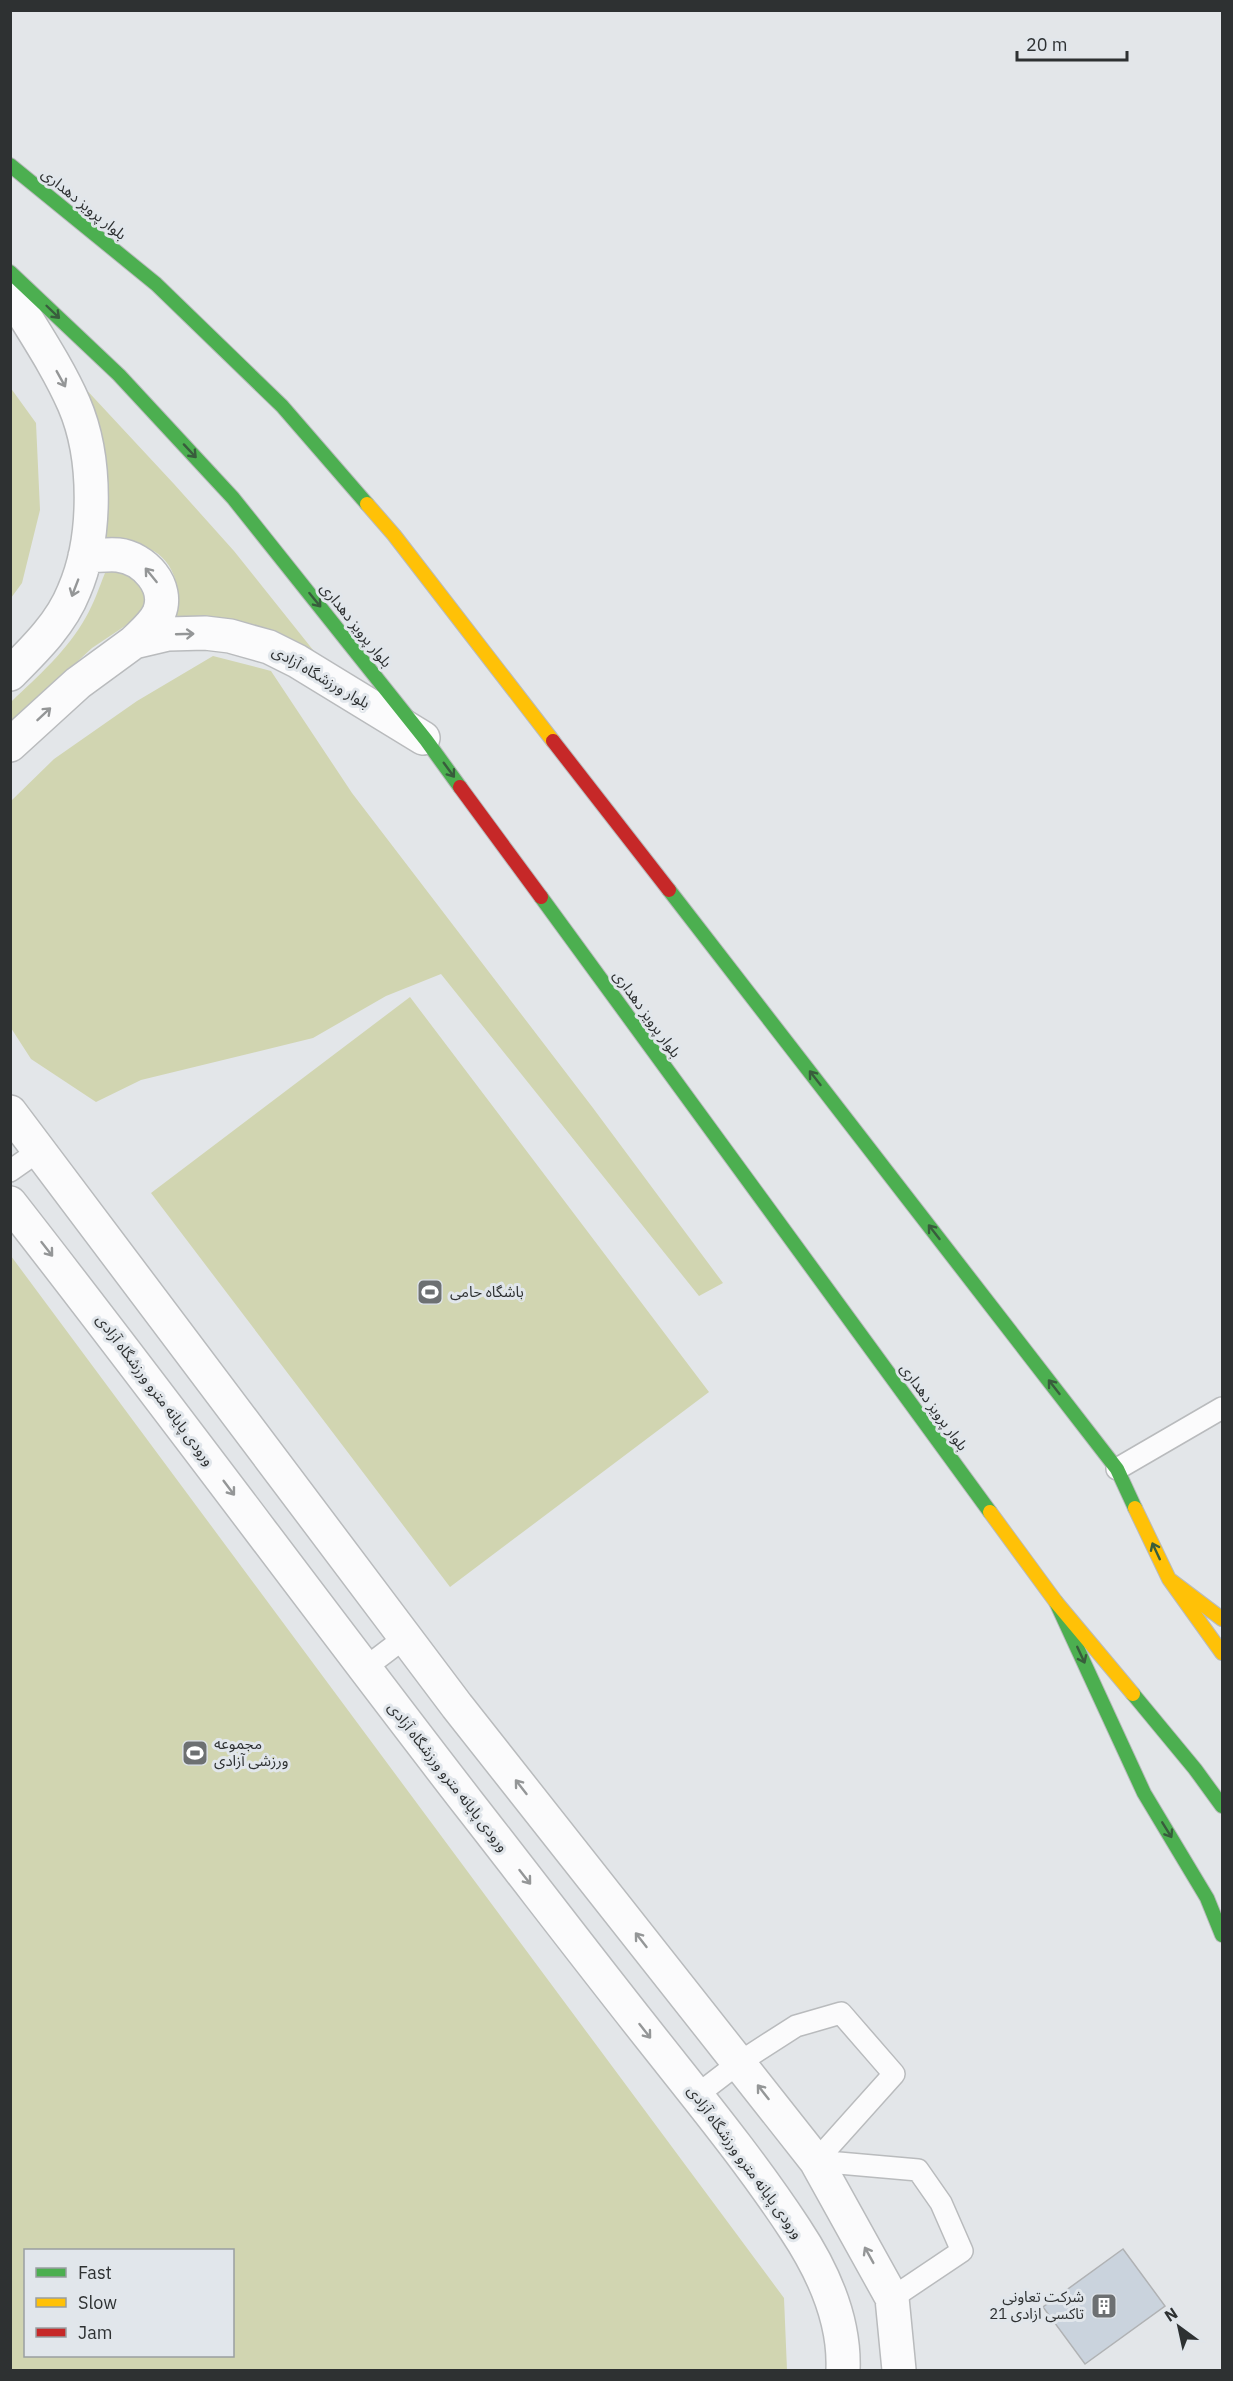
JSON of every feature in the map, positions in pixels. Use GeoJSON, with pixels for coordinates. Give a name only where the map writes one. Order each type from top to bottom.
{"type":"FeatureCollection","features":[{"type":"Feature","properties":{"kind":"main road","name":"بلوار پرویز دهداری"},"geometry":{"type":"LineString","coordinates":[[10,165],[156,284],[282,406],[394,535],[1117,1469],[1169,1579],[1222,1653]]}},
{"type":"Feature","properties":{"kind":"main road","name":"بلوار پرویز دهداری"},"geometry":{"type":"LineString","coordinates":[[10,272],[119,375],[234,498],[426,740],[1056,1602],[1195,1769],[1222,1806]]}},
{"type":"Feature","properties":{"kind":"main road"},"geometry":{"type":"LineString","coordinates":[[1169,1579],[1222,1618]]}},
{"type":"Feature","properties":{"kind":"main road"},"geometry":{"type":"LineString","coordinates":[[1056,1602],[1144,1792],[1207,1898],[1222,1935]]}},
{"type":"Feature","properties":{"kind":"street"},"geometry":{"type":"LineString","coordinates":[[10,292],[74,405],[90,459],[92,501],[85,556],[74,591],[61,615],[38,646],[10,674]]}},
{"type":"Feature","properties":{"kind":"street"},"geometry":{"type":"LineString","coordinates":[[85,556],[120,555],[142,565],[153,575],[159,587],[162,603],[158,615],[135,642]]}},
{"type":"Feature","properties":{"kind":"street","name":"بلوار ورزشگاه آزادی"},"geometry":{"type":"LineString","coordinates":[[10,745],[78,683],[135,642],[168,634],[205,633],[230,636],[269,647],[297,661],[426,740]]}},
{"type":"Feature","properties":{"kind":"street"},"geometry":{"type":"LineString","coordinates":[[10,1112],[465,1715],[697,2012],[740,2062],[816,2162],[892,2298],[899,2370]]}},
{"type":"Feature","properties":{"kind":"street","name":"ورودی پایانه مترو ورزشگاه آزادی"},"geometry":{"type":"LineString","coordinates":[[10,1203],[109,1329],[365,1668],[697,2095],[796,2230],[822,2278],[837,2313],[844,2347],[843,2370]]}},
{"type":"Feature","properties":{"kind":"lane"},"geometry":{"type":"LineString","coordinates":[[10,1171],[40,1150]]}},
{"type":"Feature","properties":{"kind":"lane"},"geometry":{"type":"LineString","coordinates":[[1117,1469],[1222,1408]]}},
{"type":"Feature","properties":{"kind":"lane"},"geometry":{"type":"LineString","coordinates":[[365,1668],[407,1636]]}},
{"type":"Feature","properties":{"kind":"lane"},"geometry":{"type":"LineString","coordinates":[[697,2095],[740,2062],[796,2026],[841,2013],[894,2074],[816,2162]]}},
{"type":"Feature","properties":{"kind":"lane"},"geometry":{"type":"LineString","coordinates":[[816,2162],[918,2170],[941,2203],[962,2251],[892,2298]]}},
{"type":"Feature","properties":{"kind":"green space"},"geometry":{"type":"Polygon","coordinates":[[[68,370],[234,551],[329,670],[179,618],[175,613],[174,576],[162,557],[135,543],[103,539],[68,370]]]}},
{"type":"Feature","properties":{"kind":"green space"},"geometry":{"type":"Polygon","coordinates":[[[10,387],[36,423],[40,510],[22,583],[11,598],[10,387]]]}},
{"type":"Feature","properties":{"kind":"green space"},"geometry":{"type":"Polygon","coordinates":[[[110,569],[131,571],[153,600],[134,620],[92,648],[11,723],[11,702],[52,662],[79,629],[89,612],[105,573],[110,569]]]}},
{"type":"Feature","properties":{"kind":"green space"},"geometry":{"type":"Polygon","coordinates":[[[213,656],[271,671],[352,793],[593,1108],[723,1283],[699,1296],[441,974],[386,996],[313,1038],[141,1080],[96,1102],[31,1059],[11,1028],[11,801],[54,759],[137,701],[213,656]]]}},
{"type":"Feature","properties":{"kind":"green space","name":"باشگاه حامی"},"geometry":{"type":"Polygon","coordinates":[[[410,997],[709,1392],[450,1587],[151,1193],[410,997]]]}},
{"type":"Feature","properties":{"kind":"green space","name":"مجموعه ورزشی آزادی"},"geometry":{"type":"Polygon","coordinates":[[[11,1256],[784,2298],[787,2370],[11,2370],[11,1256]]]}},
{"type":"Feature","properties":{"kind":"building","name":"شرکت تعاونی تاکسی ازادی 21"},"geometry":{"type":"Polygon","coordinates":[[[1123,2249],[1165,2306],[1085,2364],[1043,2307],[1123,2249]]]}},
{"type":"Feature","properties":{"kind":"traffic: fast"},"geometry":{"type":"LineString","coordinates":[[10,165],[156,284],[282,406],[367,504]]}},
{"type":"Feature","properties":{"kind":"traffic: fast"},"geometry":{"type":"LineString","coordinates":[[10,272],[119,375],[233,498],[426,740],[460,787]]}},
{"type":"Feature","properties":{"kind":"traffic: fast"},"geometry":{"type":"LineString","coordinates":[[669,890],[1117,1469],[1135,1508]]}},
{"type":"Feature","properties":{"kind":"traffic: fast"},"geometry":{"type":"LineString","coordinates":[[541,897],[990,1512]]}},
{"type":"Feature","properties":{"kind":"traffic: fast"},"geometry":{"type":"LineString","coordinates":[[1056,1602],[1144,1793],[1207,1898],[1222,1935]]}},
{"type":"Feature","properties":{"kind":"traffic: fast"},"geometry":{"type":"LineString","coordinates":[[1133,1694],[1195,1769],[1222,1806]]}},
{"type":"Feature","properties":{"kind":"traffic: slow"},"geometry":{"type":"LineString","coordinates":[[367,504],[394,535],[553,741]]}},
{"type":"Feature","properties":{"kind":"traffic: slow"},"geometry":{"type":"LineString","coordinates":[[1135,1508],[1169,1579],[1222,1653]]}},
{"type":"Feature","properties":{"kind":"traffic: slow"},"geometry":{"type":"LineString","coordinates":[[990,1512],[1056,1602],[1133,1694]]}},
{"type":"Feature","properties":{"kind":"traffic: slow"},"geometry":{"type":"LineString","coordinates":[[1169,1579],[1222,1619]]}},
{"type":"Feature","properties":{"kind":"traffic: jam"},"geometry":{"type":"LineString","coordinates":[[553,741],[669,890]]}},
{"type":"Feature","properties":{"kind":"traffic: jam"},"geometry":{"type":"LineString","coordinates":[[460,787],[541,897]]}},
{"type":"Feature","properties":{"kind":"place","name":"باشگاه حامی"},"geometry":{"type":"Point","coordinates":[430,1292]}},
{"type":"Feature","properties":{"kind":"place","name":"مجموعه ورزشی آزادی"},"geometry":{"type":"Point","coordinates":[195,1753]}},
{"type":"Feature","properties":{"kind":"place","name":"شرکت تعاونی تاکسی ازادی 21"},"geometry":{"type":"Point","coordinates":[1104,2306]}}]}
